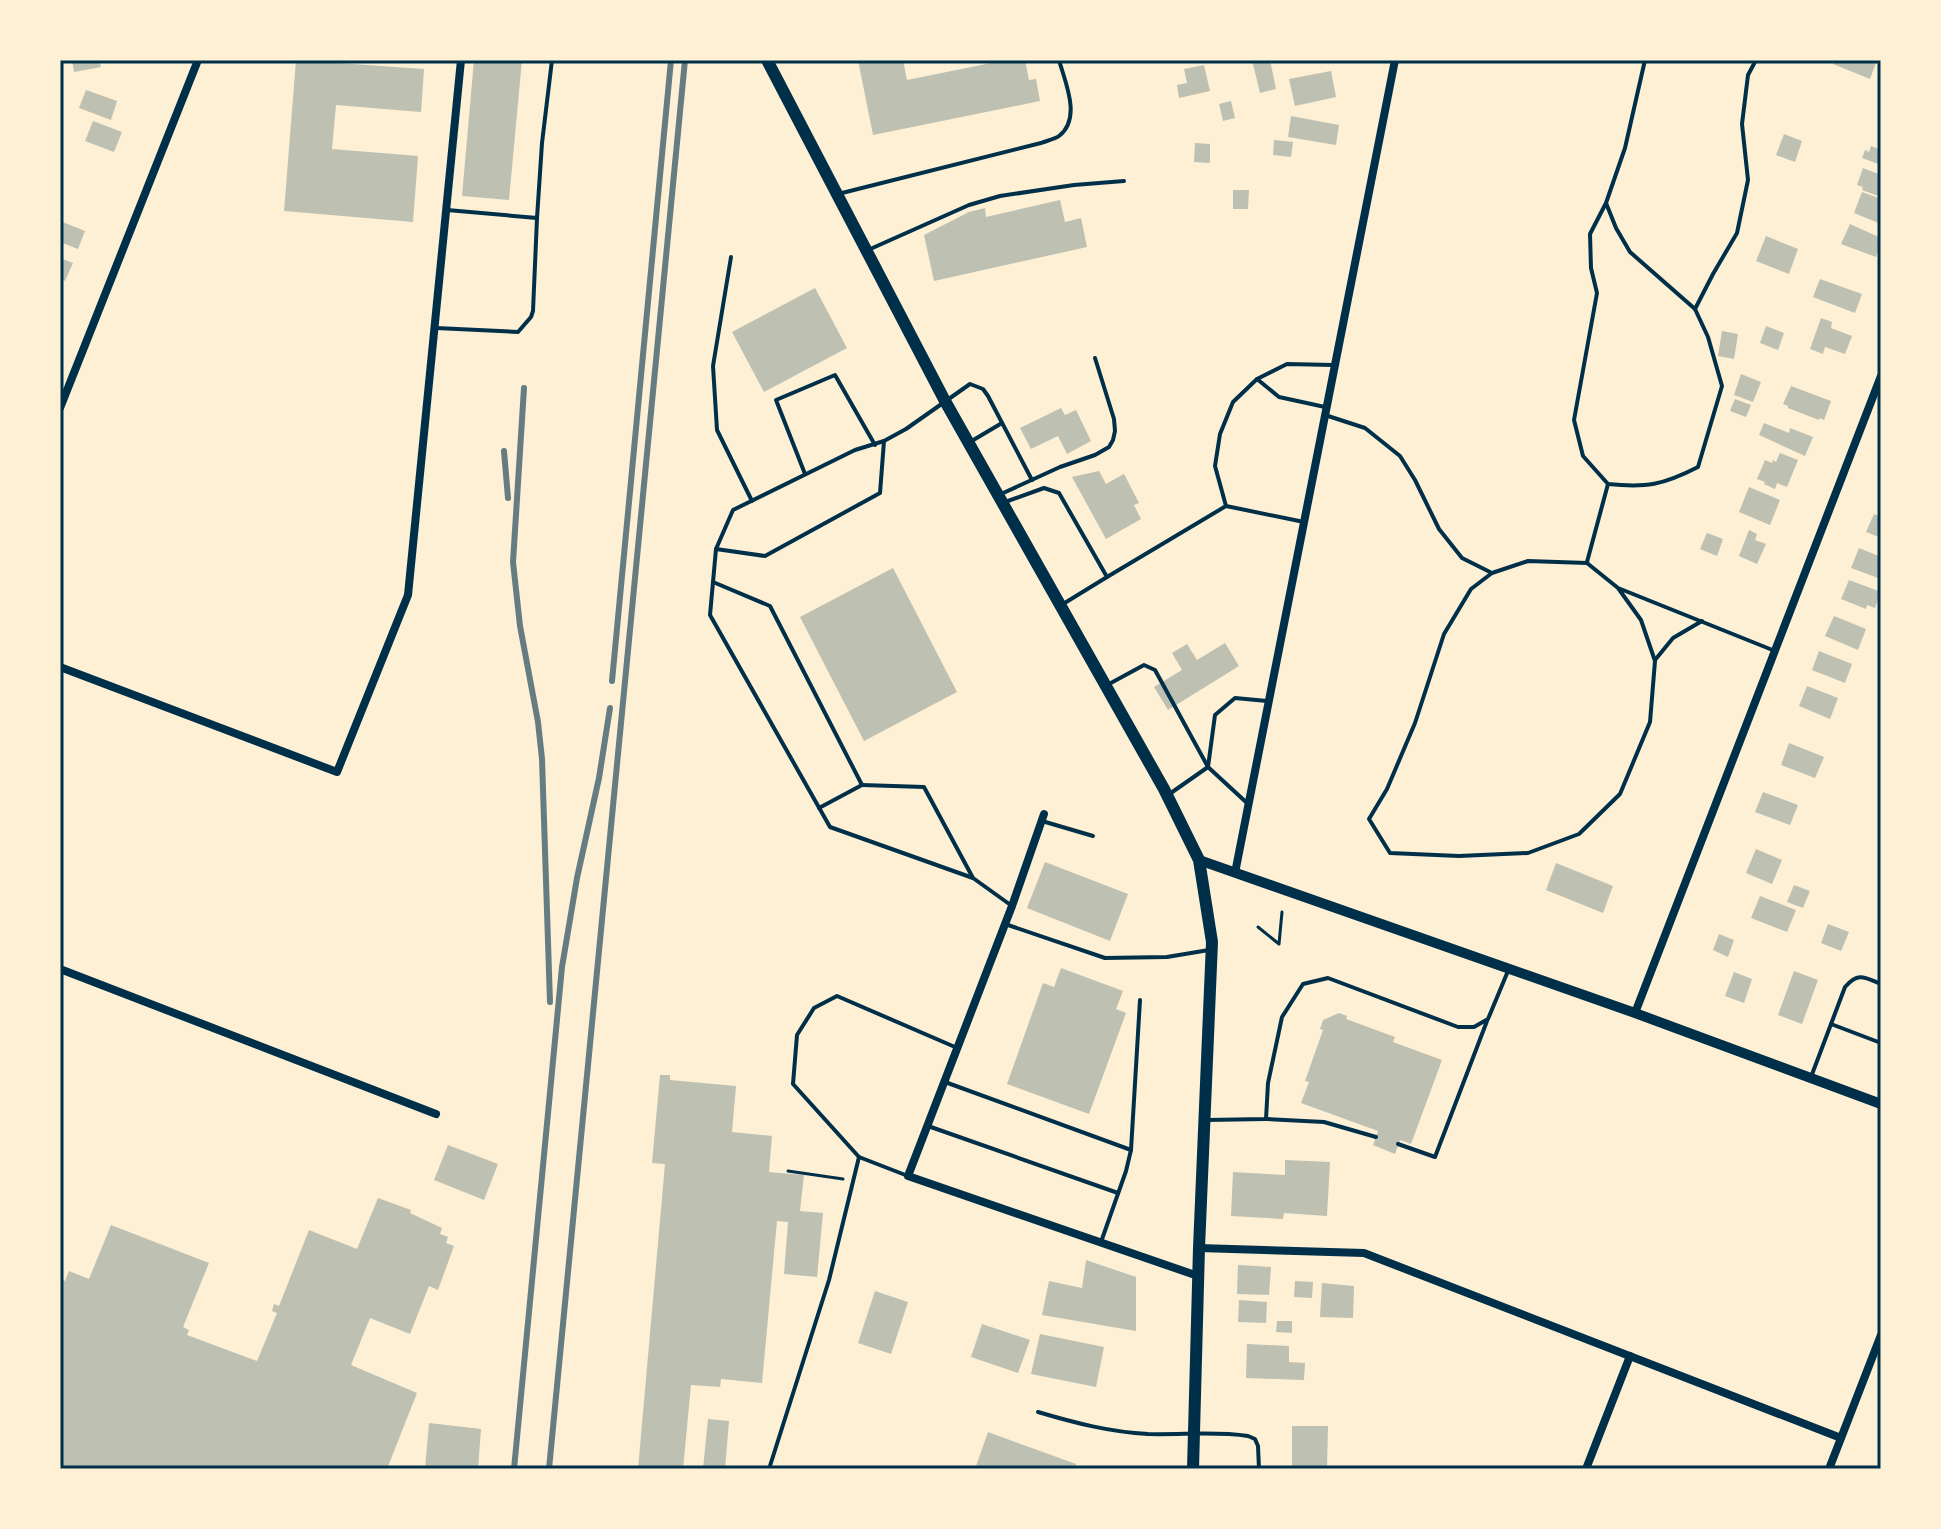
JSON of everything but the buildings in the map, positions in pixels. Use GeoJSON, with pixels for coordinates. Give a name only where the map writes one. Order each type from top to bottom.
{"type":"FeatureCollection","features":[{"type":"Feature","properties":{"kind":"main road"},"geometry":{"type":"LineString","coordinates":[[767,60],[945,401],[1168,796],[1199,860],[1212,950],[1193,1469]]}},
{"type":"Feature","properties":{"kind":"street"},"geometry":{"type":"LineString","coordinates":[[60,408],[64,385],[198,60]]}},
{"type":"Feature","properties":{"kind":"street"},"geometry":{"type":"LineString","coordinates":[[60,667],[337,772],[408,595],[461,60]]}},
{"type":"Feature","properties":{"kind":"street"},"geometry":{"type":"LineString","coordinates":[[1235,873],[1395,60]]}},
{"type":"Feature","properties":{"kind":"street"},"geometry":{"type":"LineString","coordinates":[[1635,1013],[1881,376]]}},
{"type":"Feature","properties":{"kind":"street"},"geometry":{"type":"LineString","coordinates":[[1043,818],[908,1176],[1198,1276]]}},
{"type":"Feature","properties":{"kind":"street"},"geometry":{"type":"LineString","coordinates":[[1199,860],[1635,1013],[1881,1104]]}},
{"type":"Feature","properties":{"kind":"street"},"geometry":{"type":"LineString","coordinates":[[60,969],[436,1114]]}},
{"type":"Feature","properties":{"kind":"street"},"geometry":{"type":"LineString","coordinates":[[1199,1248],[1364,1253],[1841,1438]]}},
{"type":"Feature","properties":{"kind":"street"},"geometry":{"type":"LineString","coordinates":[[1829,1469],[1881,1335]]}},
{"type":"Feature","properties":{"kind":"street"},"geometry":{"type":"LineString","coordinates":[[1586,1469],[1630,1356]]}},
{"type":"Feature","properties":{"kind":"lane"},"geometry":{"type":"LineString","coordinates":[[433,328],[518,332],[531,317],[542,143],[552,60]]}},
{"type":"Feature","properties":{"kind":"lane"},"geometry":{"type":"LineString","coordinates":[[836,194],[1041,143],[1060,135],[1068,123],[1072,106],[1059,60]]}},
{"type":"Feature","properties":{"kind":"lane"},"geometry":{"type":"LineString","coordinates":[[1606,203],[1630,252],[1695,309],[1708,337],[1722,386],[1698,467],[1672,480],[1636,487],[1608,484],[1583,456],[1574,420],[1597,293],[1591,268],[1590,234],[1606,203],[1625,148],[1645,60]]}},
{"type":"Feature","properties":{"kind":"lane"},"geometry":{"type":"LineString","coordinates":[[1695,309],[1737,233],[1748,180],[1742,124],[1748,75],[1756,60]]}},
{"type":"Feature","properties":{"kind":"lane"},"geometry":{"type":"LineString","coordinates":[[866,251],[969,205],[1000,196],[1124,181]]}},
{"type":"Feature","properties":{"kind":"lane"},"geometry":{"type":"LineString","coordinates":[[447,210],[537,218]]}},
{"type":"Feature","properties":{"kind":"lane"},"geometry":{"type":"LineString","coordinates":[[731,257],[713,366],[717,430],[752,501]]}},
{"type":"Feature","properties":{"kind":"lane"},"geometry":{"type":"LineString","coordinates":[[1001,499],[1032,480],[1109,447],[1115,431],[1114,419],[1095,358]]}},
{"type":"Feature","properties":{"kind":"lane"},"geometry":{"type":"LineString","coordinates":[[1226,506],[1215,466],[1220,434],[1233,402],[1257,379],[1287,364],[1336,365]]}},
{"type":"Feature","properties":{"kind":"lane"},"geometry":{"type":"LineString","coordinates":[[805,474],[776,400],[835,375],[875,445]]}},
{"type":"Feature","properties":{"kind":"lane"},"geometry":{"type":"LineString","coordinates":[[1257,379],[1279,397],[1365,428],[1400,456],[1439,529],[1462,558],[1492,573]]}},
{"type":"Feature","properties":{"kind":"lane"},"geometry":{"type":"LineString","coordinates":[[1012,906],[973,878],[830,827],[710,615],[716,549],[733,510],[855,450],[884,441],[970,384],[983,389],[988,396],[1032,480]]}},
{"type":"Feature","properties":{"kind":"lane"},"geometry":{"type":"LineString","coordinates":[[969,443],[1002,423]]}},
{"type":"Feature","properties":{"kind":"lane"},"geometry":{"type":"LineString","coordinates":[[716,549],[765,556],[880,493],[884,441]]}},
{"type":"Feature","properties":{"kind":"lane"},"geometry":{"type":"LineString","coordinates":[[1587,563],[1608,484]]}},
{"type":"Feature","properties":{"kind":"lane"},"geometry":{"type":"LineString","coordinates":[[1001,499],[1044,488],[1059,493],[1107,577]]}},
{"type":"Feature","properties":{"kind":"lane"},"geometry":{"type":"LineString","coordinates":[[1061,605],[1226,506],[1304,522]]}},
{"type":"Feature","properties":{"kind":"lane"},"geometry":{"type":"LineString","coordinates":[[1528,561],[1587,563],[1618,588],[1641,620],[1655,661],[1650,722],[1620,794],[1579,834],[1528,853],[1459,856],[1390,853],[1369,819],[1387,789],[1415,723],[1444,634],[1471,589],[1492,573],[1528,561]]}},
{"type":"Feature","properties":{"kind":"lane"},"geometry":{"type":"LineString","coordinates":[[713,582],[770,606],[862,785]]}},
{"type":"Feature","properties":{"kind":"lane"},"geometry":{"type":"LineString","coordinates":[[1618,588],[1775,651]]}},
{"type":"Feature","properties":{"kind":"lane"},"geometry":{"type":"LineString","coordinates":[[1655,661],[1673,638],[1702,621]]}},
{"type":"Feature","properties":{"kind":"lane"},"geometry":{"type":"LineString","coordinates":[[1106,686],[1144,665],[1155,670],[1208,767],[1249,805]]}},
{"type":"Feature","properties":{"kind":"lane"},"geometry":{"type":"LineString","coordinates":[[1168,796],[1208,767],[1215,715],[1235,698],[1269,701]]}},
{"type":"Feature","properties":{"kind":"lane"},"geometry":{"type":"LineString","coordinates":[[819,808],[862,785],[924,787],[973,878]]}},
{"type":"Feature","properties":{"kind":"lane"},"geometry":{"type":"LineString","coordinates":[[1043,818],[1093,836]]}},
{"type":"Feature","properties":{"kind":"lane"},"geometry":{"type":"LineString","coordinates":[[1005,924],[1105,958],[1167,957],[1212,950]]}},
{"type":"Feature","properties":{"kind":"lane"},"geometry":{"type":"LineString","coordinates":[[1398,1144],[1435,1157],[1509,969]]}},
{"type":"Feature","properties":{"kind":"lane"},"geometry":{"type":"LineString","coordinates":[[1811,1078],[1845,987],[1852,979],[1863,976],[1881,984]]}},
{"type":"Feature","properties":{"kind":"lane"},"geometry":{"type":"LineString","coordinates":[[1266,1119],[1268,1083],[1282,1017],[1303,984],[1328,978],[1458,1027],[1474,1027],[1488,1019]]}},
{"type":"Feature","properties":{"kind":"lane"},"geometry":{"type":"LineString","coordinates":[[908,1176],[859,1157],[793,1084],[797,1035],[814,1008],[837,996],[957,1048]]}},
{"type":"Feature","properties":{"kind":"lane"},"geometry":{"type":"LineString","coordinates":[[1101,1242],[1131,1150],[1140,1000]]}},
{"type":"Feature","properties":{"kind":"lane"},"geometry":{"type":"LineString","coordinates":[[1831,1024],[1881,1043]]}},
{"type":"Feature","properties":{"kind":"lane"},"geometry":{"type":"LineString","coordinates":[[944,1082],[1131,1150]]}},
{"type":"Feature","properties":{"kind":"lane"},"geometry":{"type":"LineString","coordinates":[[1204,1120],[1324,1122],[1376,1137]]}},
{"type":"Feature","properties":{"kind":"lane"},"geometry":{"type":"LineString","coordinates":[[928,1126],[1118,1193]]}},
{"type":"Feature","properties":{"kind":"lane"},"geometry":{"type":"LineString","coordinates":[[769,1469],[829,1280],[859,1157]]}},
{"type":"Feature","properties":{"kind":"lane"},"geometry":{"type":"LineString","coordinates":[[1038,1412],[1109,1431],[1239,1435],[1255,1439],[1259,1469]]}},
{"type":"Feature","properties":{"kind":"path"},"geometry":{"type":"LineString","coordinates":[[1258,927],[1279,944],[1282,912]]}},
{"type":"Feature","properties":{"kind":"path"},"geometry":{"type":"LineString","coordinates":[[788,1171],[853,1181]]}},
{"type":"Feature","properties":{"kind":"railway"},"geometry":{"type":"LineString","coordinates":[[612,681],[671,60]]}},
{"type":"Feature","properties":{"kind":"railway"},"geometry":{"type":"LineString","coordinates":[[549,1469],[685,60]]}},
{"type":"Feature","properties":{"kind":"railway"},"geometry":{"type":"LineString","coordinates":[[524,388],[513,562],[542,759],[550,1002]]}},
{"type":"Feature","properties":{"kind":"railway"},"geometry":{"type":"LineString","coordinates":[[504,451],[508,498]]}},
{"type":"Feature","properties":{"kind":"railway"},"geometry":{"type":"LineString","coordinates":[[514,1469],[562,967],[610,708]]}}]}
